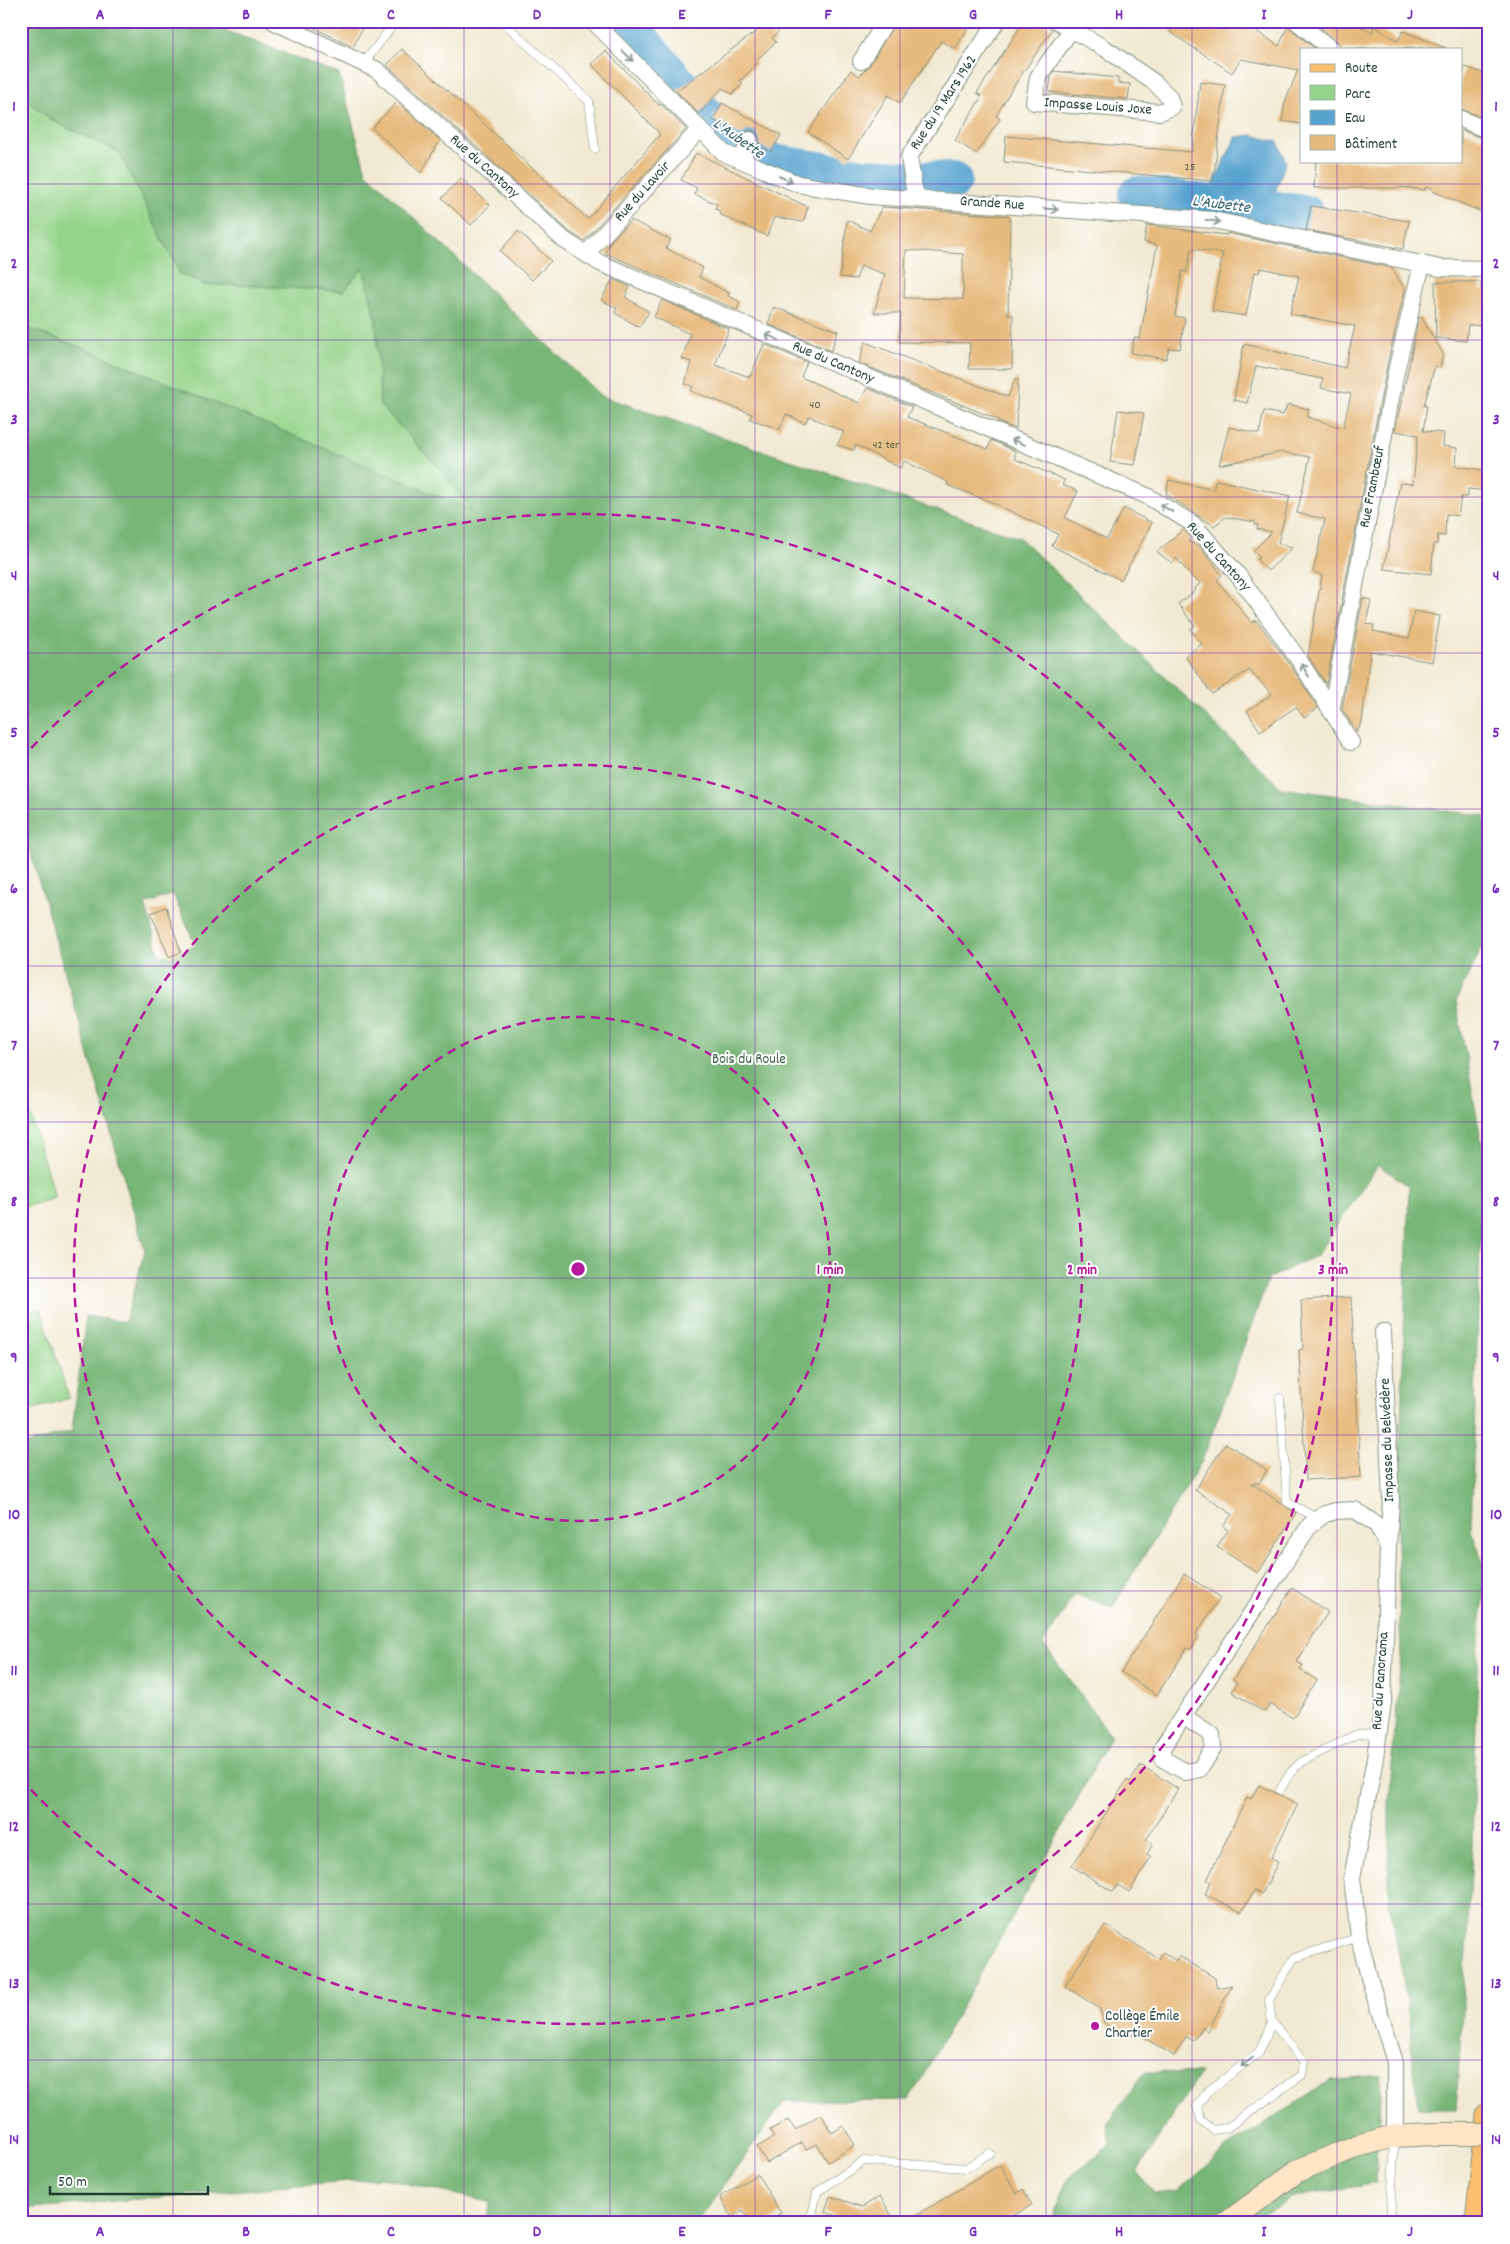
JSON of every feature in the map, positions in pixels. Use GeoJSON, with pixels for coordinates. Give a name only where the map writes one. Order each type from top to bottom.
{"type":"FeatureCollection","features":[{"type":"Feature","properties":{"kind":"main road"},"geometry":{"type":"LineString","coordinates":[[1478,2223],[1489,2116]]}},
{"type":"Feature","properties":{"kind":"street","name":"Rue du Cantony"},"geometry":{"type":"LineString","coordinates":[[273,21],[376,70],[564,240],[600,263],[1147,496],[1193,524],[1238,575],[1300,660],[1351,742]]}},
{"type":"Feature","properties":{"kind":"street","name":"Grande Rue"},"geometry":{"type":"LineString","coordinates":[[593,21],[724,153],[798,184],[870,196],[917,194],[1212,220],[1440,268],[1489,269]]}},
{"type":"Feature","properties":{"kind":"street"},"geometry":{"type":"LineString","coordinates":[[861,61],[886,21]]}},
{"type":"Feature","properties":{"kind":"street","name":"Rue du 19 Mars 1962"},"geometry":{"type":"LineString","coordinates":[[917,194],[909,157],[997,21]]}},
{"type":"Feature","properties":{"kind":"street"},"geometry":{"type":"LineString","coordinates":[[1296,21],[1330,48]]}},
{"type":"Feature","properties":{"kind":"street","name":"Impasse Louis Joxe"},"geometry":{"type":"LineString","coordinates":[[1064,26],[1106,49],[1155,83],[1169,97],[1172,107],[1160,112],[1034,102],[1038,77],[1064,26]]}},
{"type":"Feature","properties":{"kind":"street"},"geometry":{"type":"LineString","coordinates":[[1462,119],[1489,131]]}},
{"type":"Feature","properties":{"kind":"street","name":"Rue du Lavoir"},"geometry":{"type":"LineString","coordinates":[[586,254],[700,130]]}},
{"type":"Feature","properties":{"kind":"street"},"geometry":{"type":"LineString","coordinates":[[741,160],[750,140]]}},
{"type":"Feature","properties":{"kind":"street","name":"Rue Frambœuf"},"geometry":{"type":"LineString","coordinates":[[1331,711],[1397,367],[1422,264]]}},
{"type":"Feature","properties":{"kind":"street","name":"Impasse du Belvédère"},"geometry":{"type":"LineString","coordinates":[[1383,1332],[1391,1500],[1388,1547]]}},
{"type":"Feature","properties":{"kind":"street","name":"Rue du Panorama"},"geometry":{"type":"LineString","coordinates":[[1183,1716],[1310,1525],[1325,1514],[1336,1511],[1355,1510],[1377,1525],[1388,1547],[1383,1703],[1352,1878],[1360,1937],[1370,1981],[1395,2062],[1395,2136]]}},
{"type":"Feature","properties":{"kind":"street"},"geometry":{"type":"LineString","coordinates":[[1227,2223],[1297,2171],[1357,2146],[1395,2136],[1489,2134]]}},
{"type":"Feature","properties":{"kind":"lane"},"geometry":{"type":"LineString","coordinates":[[364,64],[396,21]]}},
{"type":"Feature","properties":{"kind":"lane"},"geometry":{"type":"LineString","coordinates":[[502,21],[589,101],[595,149]]}},
{"type":"Feature","properties":{"kind":"lane"},"geometry":{"type":"LineString","coordinates":[[1280,1398],[1287,1502],[1319,1519]]}},
{"type":"Feature","properties":{"kind":"lane"},"geometry":{"type":"LineString","coordinates":[[1280,1790],[1291,1772],[1301,1762],[1357,1734],[1378,1732]]}},
{"type":"Feature","properties":{"kind":"lane"},"geometry":{"type":"LineString","coordinates":[[1272,2022],[1304,2062],[1302,2075],[1227,2128],[1213,2130],[1201,2120],[1197,2106],[1207,2092],[1259,2053],[1272,2022],[1269,2000],[1294,1958],[1360,1937]]}},
{"type":"Feature","properties":{"kind":"lane"},"geometry":{"type":"LineString","coordinates":[[1390,2223],[1395,2136]]}},
{"type":"Feature","properties":{"kind":"lane"},"geometry":{"type":"LineString","coordinates":[[799,2223],[812,2215],[817,2192],[864,2161],[966,2168],[990,2153]]}},
{"type":"Feature","properties":{"kind":"green space","name":"Bois du Roule"},"geometry":{"type":"Polygon","coordinates":[[[21,21],[201,21],[339,74],[366,172],[601,396],[1020,538],[1281,788],[1484,816],[1489,869],[1489,933],[1456,1001],[1483,1151],[1471,1530],[1487,1573],[1479,1635],[1471,1872],[1456,2109],[1418,2108],[1407,2001],[1389,1900],[1389,1802],[1401,1654],[1397,1543],[1409,1186],[1378,1165],[1317,1255],[1268,1279],[1202,1461],[1112,1608],[1075,1594],[1043,1644],[1111,1736],[1040,1868],[909,2100],[785,2101],[697,2223],[487,2223],[489,2202],[382,2178],[22,2209],[28,2223],[21,2223],[21,1446],[72,1431],[86,1316],[125,1322],[145,1251],[21,819],[21,326],[91,351],[472,510],[436,465],[380,405],[376,319],[363,268],[344,291],[204,285],[180,274],[119,152],[53,121],[21,96],[21,21]],[[173,894],[145,904],[160,957],[196,946],[173,894]]]}},
{"type":"Feature","properties":{"kind":"green space"},"geometry":{"type":"Polygon","coordinates":[[[21,96],[53,121],[119,152],[180,274],[204,285],[344,291],[363,267],[376,319],[380,405],[436,465],[473,511],[91,351],[21,326],[21,96]]]}},
{"type":"Feature","properties":{"kind":"green space"},"geometry":{"type":"Polygon","coordinates":[[[21,1084],[55,1198],[21,1208],[21,1084]]]}},
{"type":"Feature","properties":{"kind":"green space"},"geometry":{"type":"Polygon","coordinates":[[[41,1309],[69,1398],[21,1413],[21,1315],[41,1309]]]}},
{"type":"Feature","properties":{"kind":"green space"},"geometry":{"type":"Polygon","coordinates":[[[1145,2072],[1200,2073],[1137,2172],[1154,2193],[1180,2190],[1228,2147],[1331,2080],[1381,2075],[1376,2183],[1290,2198],[1250,2223],[1051,2223],[1068,2178],[1111,2144],[1108,2122],[1145,2072]]]}},
{"type":"Feature","properties":{"kind":"water"},"geometry":{"type":"Polygon","coordinates":[[[1252,135],[1278,142],[1286,161],[1276,190],[1258,194],[1210,190],[1236,137],[1252,135]]]}},
{"type":"Feature","properties":{"kind":"building"},"geometry":{"type":"Polygon","coordinates":[[[300,21],[366,21],[353,47],[300,21]]]}},
{"type":"Feature","properties":{"kind":"building"},"geometry":{"type":"Polygon","coordinates":[[[770,21],[789,21],[772,38],[776,42],[755,61],[757,64],[740,81],[743,84],[732,94],[722,88],[699,114],[676,91],[770,21]]]}},
{"type":"Feature","properties":{"kind":"building"},"geometry":{"type":"Polygon","coordinates":[[[896,21],[972,21],[955,49],[941,41],[900,103],[888,95],[848,159],[808,132],[851,70],[859,76],[869,66],[896,21]]]}},
{"type":"Feature","properties":{"kind":"building"},"geometry":{"type":"Polygon","coordinates":[[[1024,21],[1044,21],[1052,30],[1011,90],[996,116],[1000,119],[976,154],[955,140],[982,96],[977,93],[1024,21]]]}},
{"type":"Feature","properties":{"kind":"building"},"geometry":{"type":"Polygon","coordinates":[[[1178,21],[1241,21],[1279,46],[1288,26],[1314,48],[1300,48],[1300,124],[1282,121],[1285,102],[1298,70],[1241,59],[1232,73],[1170,32],[1178,21]]]}},
{"type":"Feature","properties":{"kind":"building"},"geometry":{"type":"Polygon","coordinates":[[[1312,21],[1352,21],[1372,33],[1374,26],[1398,41],[1403,31],[1446,48],[1340,48],[1337,41],[1312,21]]]}},
{"type":"Feature","properties":{"kind":"building"},"geometry":{"type":"Polygon","coordinates":[[[402,49],[588,219],[660,134],[591,64],[606,51],[659,105],[661,104],[686,129],[584,241],[570,232],[387,65],[402,49]]]}},
{"type":"Feature","properties":{"kind":"building"},"geometry":{"type":"Polygon","coordinates":[[[1465,67],[1489,75],[1489,120],[1462,109],[1462,77],[1465,67]]]}},
{"type":"Feature","properties":{"kind":"building"},"geometry":{"type":"Polygon","coordinates":[[[1054,71],[1118,78],[1118,83],[1130,84],[1128,99],[1049,92],[1051,76],[1054,71]]]}},
{"type":"Feature","properties":{"kind":"building"},"geometry":{"type":"Polygon","coordinates":[[[1200,82],[1225,85],[1213,181],[1004,162],[1006,136],[1192,152],[1200,82]]]}},
{"type":"Feature","properties":{"kind":"building"},"geometry":{"type":"Polygon","coordinates":[[[397,102],[440,140],[421,173],[372,128],[397,102]]]}},
{"type":"Feature","properties":{"kind":"building"},"geometry":{"type":"Polygon","coordinates":[[[722,103],[781,135],[771,152],[759,145],[760,139],[755,131],[749,130],[741,135],[713,120],[722,103]]]}},
{"type":"Feature","properties":{"kind":"building"},"geometry":{"type":"Polygon","coordinates":[[[1462,130],[1489,141],[1489,188],[1482,212],[1432,191],[1432,188],[1426,187],[1425,190],[1401,187],[1314,188],[1316,162],[1462,162],[1462,130]]]}},
{"type":"Feature","properties":{"kind":"building"},"geometry":{"type":"Polygon","coordinates":[[[696,153],[808,207],[803,222],[774,217],[767,236],[719,214],[720,211],[715,209],[717,204],[694,194],[697,188],[681,180],[696,153]]]}},
{"type":"Feature","properties":{"kind":"building"},"geometry":{"type":"Polygon","coordinates":[[[461,178],[490,205],[471,225],[442,198],[461,178]]]}},
{"type":"Feature","properties":{"kind":"building"},"geometry":{"type":"Polygon","coordinates":[[[1311,206],[1409,221],[1403,249],[1306,230],[1311,206]]]}},
{"type":"Feature","properties":{"kind":"building"},"geometry":{"type":"Polygon","coordinates":[[[882,207],[1008,216],[1010,218],[1008,315],[1013,315],[1012,369],[969,369],[970,343],[899,342],[901,313],[874,313],[885,274],[861,266],[856,279],[840,277],[847,220],[870,231],[882,207]],[[906,250],[904,298],[963,299],[963,254],[906,250]]]}},
{"type":"Feature","properties":{"kind":"building"},"geometry":{"type":"Polygon","coordinates":[[[631,220],[671,240],[666,248],[703,268],[699,277],[729,293],[728,296],[740,302],[737,310],[605,253],[611,241],[631,220]]]}},
{"type":"Feature","properties":{"kind":"building"},"geometry":{"type":"Polygon","coordinates":[[[1147,225],[1227,235],[1227,233],[1392,268],[1405,289],[1387,365],[1326,684],[1308,656],[1322,575],[1313,572],[1325,519],[1297,513],[1310,457],[1282,452],[1219,465],[1229,427],[1259,434],[1264,411],[1283,415],[1288,404],[1309,409],[1307,417],[1343,428],[1351,394],[1321,388],[1323,379],[1256,366],[1247,403],[1234,400],[1244,344],[1345,368],[1355,326],[1290,314],[1299,276],[1260,268],[1259,273],[1254,272],[1246,316],[1212,311],[1223,253],[1191,249],[1187,272],[1182,271],[1175,316],[1185,318],[1180,349],[1169,348],[1166,359],[1131,353],[1134,338],[1140,338],[1157,245],[1144,242],[1147,225]]]}},
{"type":"Feature","properties":{"kind":"building"},"geometry":{"type":"Polygon","coordinates":[[[518,231],[551,261],[532,280],[500,251],[518,231]]]}},
{"type":"Feature","properties":{"kind":"building"},"geometry":{"type":"Polygon","coordinates":[[[613,279],[630,287],[625,297],[649,312],[639,327],[615,313],[617,308],[601,300],[613,279]]]}},
{"type":"Feature","properties":{"kind":"building"},"geometry":{"type":"Polygon","coordinates":[[[1435,282],[1481,282],[1481,290],[1489,290],[1489,326],[1468,325],[1466,341],[1436,338],[1435,282]]]}},
{"type":"Feature","properties":{"kind":"building"},"geometry":{"type":"Polygon","coordinates":[[[662,300],[729,329],[715,365],[750,377],[764,344],[807,362],[801,377],[859,403],[867,388],[912,407],[907,417],[988,449],[991,440],[1015,451],[1015,459],[1065,480],[1062,485],[1078,491],[1065,518],[1107,539],[1124,508],[1152,523],[1121,580],[1052,546],[1058,534],[991,502],[947,485],[948,482],[904,461],[900,468],[856,445],[854,450],[837,445],[844,432],[809,416],[805,423],[786,414],[780,429],[750,419],[752,414],[691,391],[693,386],[685,384],[691,362],[682,359],[690,334],[654,317],[662,300]]]}},
{"type":"Feature","properties":{"kind":"building"},"geometry":{"type":"Polygon","coordinates":[[[774,307],[838,331],[831,351],[768,324],[774,307]]]}},
{"type":"Feature","properties":{"kind":"building"},"geometry":{"type":"Polygon","coordinates":[[[1419,317],[1422,318],[1443,354],[1440,368],[1435,366],[1424,406],[1427,406],[1423,431],[1444,433],[1443,446],[1457,448],[1456,466],[1489,471],[1489,491],[1468,489],[1468,497],[1461,497],[1458,516],[1446,514],[1445,536],[1438,535],[1437,544],[1434,544],[1431,574],[1384,569],[1400,483],[1413,484],[1418,435],[1395,431],[1419,317]]]}},
{"type":"Feature","properties":{"kind":"building"},"geometry":{"type":"Polygon","coordinates":[[[865,342],[1008,397],[1015,379],[1018,379],[1016,429],[998,422],[999,420],[859,363],[865,342]]]}},
{"type":"Feature","properties":{"kind":"building"},"geometry":{"type":"Polygon","coordinates":[[[1118,410],[1144,413],[1135,465],[1110,462],[1118,410]]]}},
{"type":"Feature","properties":{"kind":"building"},"geometry":{"type":"Polygon","coordinates":[[[1169,480],[1213,490],[1216,480],[1290,496],[1278,543],[1292,548],[1268,571],[1257,560],[1260,556],[1253,551],[1272,532],[1257,529],[1258,525],[1255,525],[1255,522],[1226,517],[1214,526],[1166,494],[1169,480]]]}},
{"type":"Feature","properties":{"kind":"building"},"geometry":{"type":"Polygon","coordinates":[[[1183,530],[1191,537],[1188,541],[1199,546],[1222,575],[1217,580],[1252,623],[1256,620],[1291,666],[1318,708],[1304,718],[1296,707],[1260,731],[1247,711],[1272,694],[1249,670],[1212,694],[1185,656],[1202,644],[1190,629],[1195,626],[1178,604],[1196,590],[1195,588],[1201,583],[1192,577],[1176,558],[1172,563],[1157,552],[1183,530]]]}},
{"type":"Feature","properties":{"kind":"building"},"geometry":{"type":"Polygon","coordinates":[[[1363,598],[1371,600],[1366,624],[1374,625],[1373,631],[1409,638],[1414,611],[1440,616],[1432,662],[1370,651],[1362,722],[1357,732],[1342,709],[1363,598]]]}},
{"type":"Feature","properties":{"kind":"building"},"geometry":{"type":"Polygon","coordinates":[[[166,907],[181,952],[169,957],[151,913],[166,907]]]}},
{"type":"Feature","properties":{"kind":"building"},"geometry":{"type":"Polygon","coordinates":[[[1351,1297],[1361,1477],[1306,1480],[1299,1350],[1303,1349],[1301,1300],[1351,1297]]]}},
{"type":"Feature","properties":{"kind":"building"},"geometry":{"type":"Polygon","coordinates":[[[1226,1443],[1267,1470],[1259,1483],[1251,1483],[1296,1513],[1258,1573],[1217,1547],[1228,1530],[1223,1527],[1232,1514],[1195,1490],[1226,1443]]]}},
{"type":"Feature","properties":{"kind":"building"},"geometry":{"type":"Polygon","coordinates":[[[1184,1574],[1220,1597],[1196,1634],[1199,1636],[1190,1650],[1187,1648],[1157,1695],[1121,1672],[1184,1574]]]}},
{"type":"Feature","properties":{"kind":"building"},"geometry":{"type":"Polygon","coordinates":[[[1292,1588],[1328,1612],[1297,1662],[1303,1665],[1300,1670],[1317,1680],[1293,1718],[1270,1704],[1264,1712],[1232,1692],[1237,1683],[1233,1680],[1292,1588]]]}},
{"type":"Feature","properties":{"kind":"building"},"geometry":{"type":"Polygon","coordinates":[[[1141,1765],[1178,1789],[1146,1840],[1153,1844],[1147,1854],[1151,1857],[1129,1892],[1118,1885],[1113,1892],[1072,1866],[1127,1780],[1130,1782],[1141,1765]]]}},
{"type":"Feature","properties":{"kind":"building"},"geometry":{"type":"Polygon","coordinates":[[[1259,1785],[1298,1804],[1271,1858],[1278,1862],[1262,1894],[1255,1890],[1241,1912],[1205,1894],[1211,1882],[1207,1880],[1247,1797],[1251,1799],[1259,1785]]]}},
{"type":"Feature","properties":{"kind":"building"},"geometry":{"type":"Polygon","coordinates":[[[1105,1925],[1159,1959],[1163,1952],[1176,1961],[1179,1956],[1215,1978],[1217,1988],[1232,1985],[1208,2031],[1203,2027],[1193,2041],[1186,2037],[1174,2056],[1137,2033],[1123,2036],[1104,2023],[1100,2009],[1065,1986],[1105,1925]]]}},
{"type":"Feature","properties":{"kind":"building"},"geometry":{"type":"Polygon","coordinates":[[[821,2114],[832,2133],[843,2126],[855,2145],[828,2162],[817,2144],[806,2149],[802,2142],[767,2163],[757,2147],[774,2137],[770,2130],[788,2120],[795,2130],[821,2114]]]}},
{"type":"Feature","properties":{"kind":"building"},"geometry":{"type":"Polygon","coordinates":[[[1000,2165],[1017,2193],[1023,2189],[1032,2205],[1001,2223],[903,2223],[1000,2165]]]}},
{"type":"Feature","properties":{"kind":"building"},"geometry":{"type":"Polygon","coordinates":[[[757,2174],[781,2213],[766,2223],[751,2223],[743,2210],[732,2217],[720,2197],[757,2174]]]}},
{"type":"Feature","properties":{"kind":"building"},"geometry":{"type":"Polygon","coordinates":[[[830,2196],[862,2207],[880,2196],[893,2218],[900,2220],[899,2223],[836,2223],[844,2218],[825,2212],[830,2196]]]}},
{"type":"Feature","properties":{"kind":"waterway","name":"L'Aubette"},"geometry":{"type":"LineString","coordinates":[[625,21],[708,118],[773,163],[863,177],[953,181]]}},
{"type":"Feature","properties":{"kind":"waterway","name":"L'Aubette"},"geometry":{"type":"LineString","coordinates":[[1137,195],[1306,214]]}},
{"type":"Feature","properties":{"kind":"place","name":"Collège Émile Chartier"},"geometry":{"type":"Point","coordinates":[1095,2026]}}]}
